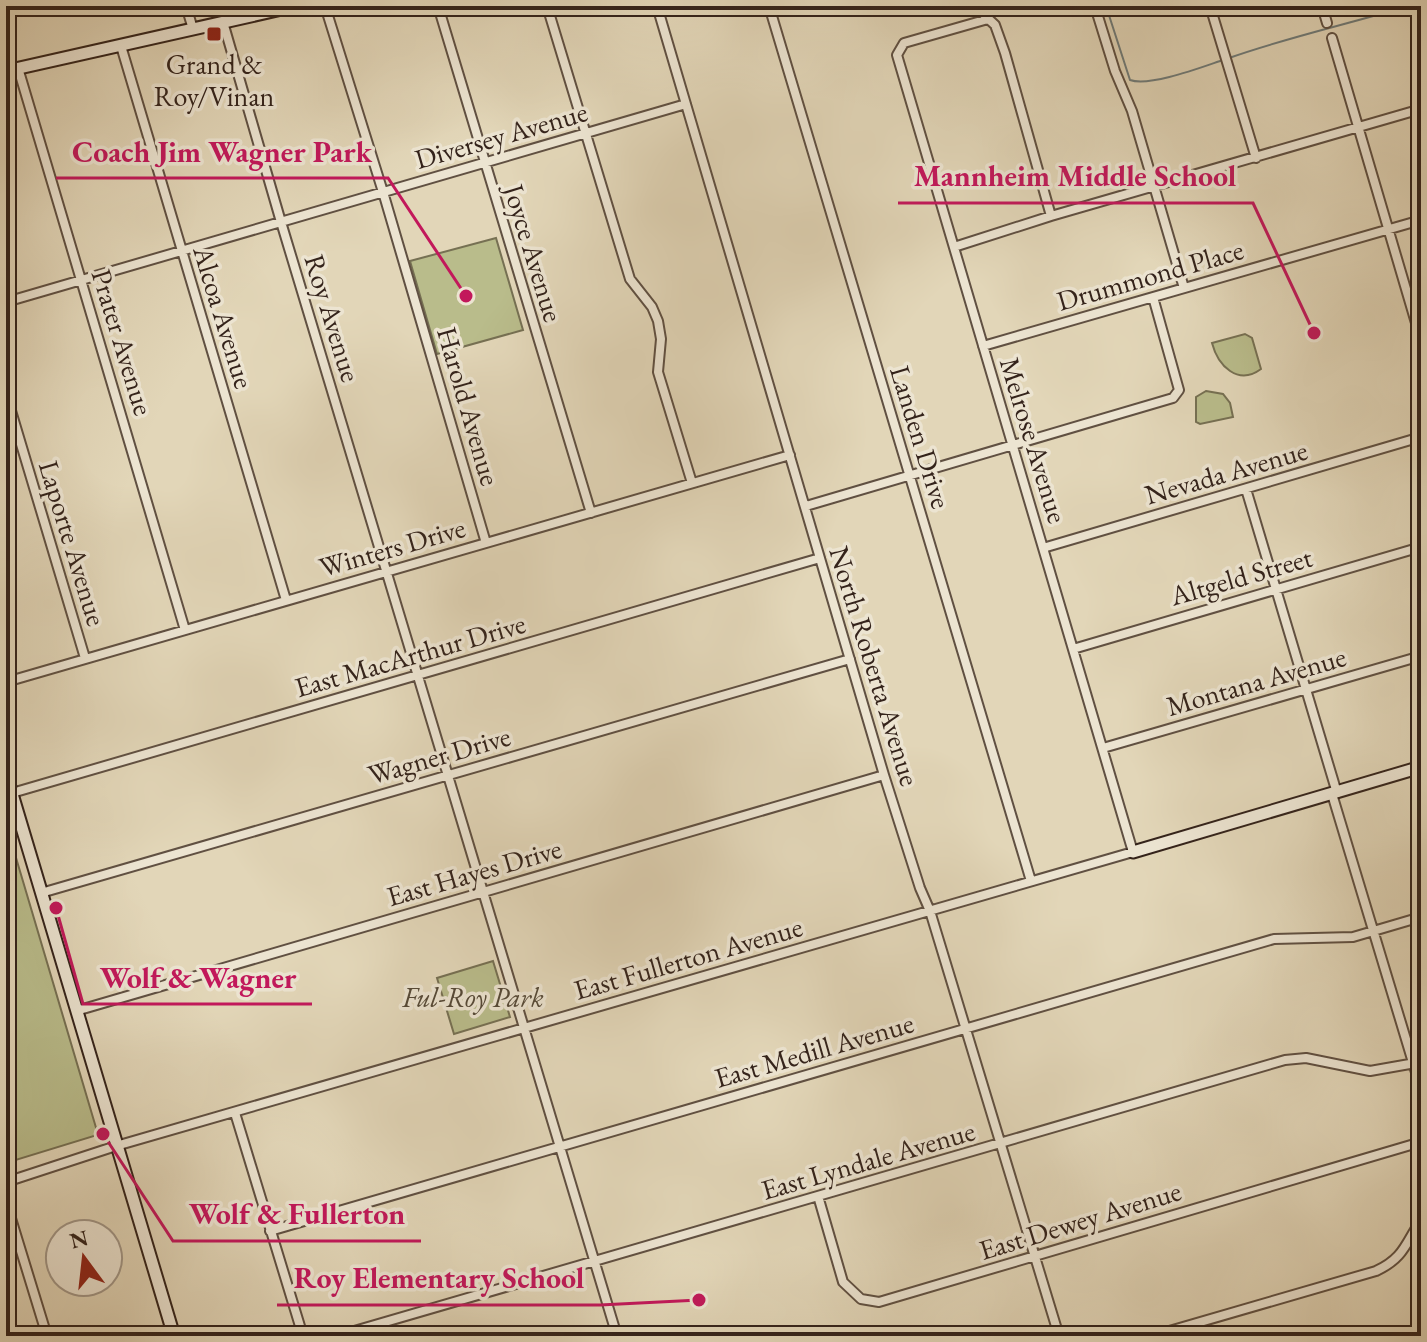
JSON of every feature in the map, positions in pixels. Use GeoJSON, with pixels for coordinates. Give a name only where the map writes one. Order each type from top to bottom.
{"type":"FeatureCollection","features":[{"type":"Feature","properties":{"kind":"main road"},"geometry":{"type":"LineString","coordinates":[[12,69],[223,22],[254,10],[295,6]]}},
{"type":"Feature","properties":{"kind":"main road"},"geometry":{"type":"LineString","coordinates":[[1133,852],[1421,767]]}},
{"type":"Feature","properties":{"kind":"main road"},"geometry":{"type":"LineString","coordinates":[[6,774],[174,1336]]}},
{"type":"Feature","properties":{"kind":"street"},"geometry":{"type":"LineString","coordinates":[[186,6],[193,29]]}},
{"type":"Feature","properties":{"kind":"street","name":"Harold Avenue"},"geometry":{"type":"LineString","coordinates":[[325,6],[486,543]]}},
{"type":"Feature","properties":{"kind":"street","name":"Joyce Avenue"},"geometry":{"type":"LineString","coordinates":[[438,6],[591,513]]}},
{"type":"Feature","properties":{"kind":"street"},"geometry":{"type":"LineString","coordinates":[[547,6],[630,279],[652,307],[658,321],[661,339],[658,372],[692,483]]}},
{"type":"Feature","properties":{"kind":"street","name":"North Roberta Avenue"},"geometry":{"type":"LineString","coordinates":[[657,6],[884,775],[930,911],[1059,1336]]}},
{"type":"Feature","properties":{"kind":"street","name":"Landen Drive"},"geometry":{"type":"LineString","coordinates":[[769,6],[1031,881]]}},
{"type":"Feature","properties":{"kind":"street"},"geometry":{"type":"LineString","coordinates":[[980,6],[982,13],[995,25],[1005,53],[1051,216]]}},
{"type":"Feature","properties":{"kind":"street"},"geometry":{"type":"LineString","coordinates":[[1210,6],[1256,158]]}},
{"type":"Feature","properties":{"kind":"street"},"geometry":{"type":"LineString","coordinates":[[1322,6],[1327,23]]}},
{"type":"Feature","properties":{"kind":"street"},"geometry":{"type":"LineString","coordinates":[[1097,13],[1156,187],[1184,288]]}},
{"type":"Feature","properties":{"kind":"street","name":"Melrose Avenue"},"geometry":{"type":"LineString","coordinates":[[988,19],[904,43],[897,55],[1133,852]]}},
{"type":"Feature","properties":{"kind":"street","name":"Roy Avenue"},"geometry":{"type":"LineString","coordinates":[[223,22],[617,1336]]}},
{"type":"Feature","properties":{"kind":"street"},"geometry":{"type":"LineString","coordinates":[[1332,38],[1421,340]]}},
{"type":"Feature","properties":{"kind":"street","name":"Prater Avenue"},"geometry":{"type":"LineString","coordinates":[[6,46],[82,280],[185,630]]}},
{"type":"Feature","properties":{"kind":"street","name":"Alcoa Avenue"},"geometry":{"type":"LineString","coordinates":[[121,46],[286,600]]}},
{"type":"Feature","properties":{"kind":"street","name":"Diversey Avenue"},"geometry":{"type":"LineString","coordinates":[[6,302],[686,104]]}},
{"type":"Feature","properties":{"kind":"street"},"geometry":{"type":"LineString","coordinates":[[954,247],[1421,109]]}},
{"type":"Feature","properties":{"kind":"street","name":"Drummond Place"},"geometry":{"type":"LineString","coordinates":[[983,346],[1421,220]]}},
{"type":"Feature","properties":{"kind":"street"},"geometry":{"type":"LineString","coordinates":[[806,506],[1173,398],[1179,390],[1153,297]]}},
{"type":"Feature","properties":{"kind":"street","name":"Laporte Avenue"},"geometry":{"type":"LineString","coordinates":[[6,394],[85,658]]}},
{"type":"Feature","properties":{"kind":"street","name":"Nevada Avenue"},"geometry":{"type":"LineString","coordinates":[[1043,548],[1421,437]]}},
{"type":"Feature","properties":{"kind":"street","name":"Winters Drive"},"geometry":{"type":"LineString","coordinates":[[6,682],[790,455]]}},
{"type":"Feature","properties":{"kind":"street"},"geometry":{"type":"LineString","coordinates":[[1246,489],[1306,689],[1373,931],[1417,1063],[1421,1089]]}},
{"type":"Feature","properties":{"kind":"street","name":"Altgeld Street"},"geometry":{"type":"LineString","coordinates":[[1073,649],[1421,547]]}},
{"type":"Feature","properties":{"kind":"street","name":"East MacArthur Drive"},"geometry":{"type":"LineString","coordinates":[[12,793],[820,558]]}},
{"type":"Feature","properties":{"kind":"street","name":"Montana Avenue"},"geometry":{"type":"LineString","coordinates":[[1103,748],[1421,656]]}},
{"type":"Feature","properties":{"kind":"street","name":"Wagner Drive"},"geometry":{"type":"LineString","coordinates":[[41,893],[850,659]]}},
{"type":"Feature","properties":{"kind":"street","name":"East Hayes Drive"},"geometry":{"type":"LineString","coordinates":[[76,1011],[884,775]]}},
{"type":"Feature","properties":{"kind":"street","name":"East Fullerton Avenue"},"geometry":{"type":"LineString","coordinates":[[6,1182],[116,1146],[1133,852]]}},
{"type":"Feature","properties":{"kind":"street","name":"East Medill Avenue"},"geometry":{"type":"LineString","coordinates":[[270,1231],[1274,939],[1298,936],[1338,939],[1421,917]]}},
{"type":"Feature","properties":{"kind":"street","name":"East Lyndale Avenue"},"geometry":{"type":"LineString","coordinates":[[337,1336],[1285,1060],[1306,1058],[1370,1071],[1417,1063]]}},
{"type":"Feature","properties":{"kind":"street"},"geometry":{"type":"LineString","coordinates":[[235,1113],[303,1336]]}},
{"type":"Feature","properties":{"kind":"street","name":"East Dewey Avenue"},"geometry":{"type":"LineString","coordinates":[[818,1196],[843,1282],[861,1299],[879,1302],[1421,1142]]}},
{"type":"Feature","properties":{"kind":"street"},"geometry":{"type":"LineString","coordinates":[[6,1202],[47,1336]]}},
{"type":"Feature","properties":{"kind":"street"},"geometry":{"type":"LineString","coordinates":[[1152,1336],[1376,1271],[1392,1263],[1402,1253],[1421,1220]]}},
{"type":"Feature","properties":{"kind":"green space"},"geometry":{"type":"Polygon","coordinates":[[[496,238],[523,330],[437,354],[410,261],[496,238]]]}},
{"type":"Feature","properties":{"kind":"green space"},"geometry":{"type":"Polygon","coordinates":[[[1245,334],[1252,338],[1261,369],[1244,375],[1224,366],[1212,343],[1245,334]]]}},
{"type":"Feature","properties":{"kind":"green space"},"geometry":{"type":"Polygon","coordinates":[[[1206,391],[1223,394],[1230,403],[1233,417],[1200,424],[1196,422],[1196,397],[1206,391]]]}},
{"type":"Feature","properties":{"kind":"green space"},"geometry":{"type":"Polygon","coordinates":[[[6,824],[97,1131],[94,1136],[6,1163],[6,824]]]}},
{"type":"Feature","properties":{"kind":"green space","name":"Ful-Roy Park"},"geometry":{"type":"Polygon","coordinates":[[[493,961],[510,1017],[454,1034],[437,978],[493,961]]]}},
{"type":"Feature","properties":{"kind":"waterway"},"geometry":{"type":"LineString","coordinates":[[1106,6],[1130,80],[1163,79],[1223,60]]}},
{"type":"Feature","properties":{"kind":"waterway"},"geometry":{"type":"LineString","coordinates":[[1229,58],[1408,6]]}},
{"type":"Feature","properties":{"kind":"place","name":"Grand & Roy/Vinan"},"geometry":{"type":"Point","coordinates":[214,34]}},
{"type":"Feature","properties":{"kind":"place","name":"Coach Jim Wagner Park"},"geometry":{"type":"Point","coordinates":[466,296]}},
{"type":"Feature","properties":{"kind":"place","name":"Mannheim Middle School"},"geometry":{"type":"Point","coordinates":[1314,333]}},
{"type":"Feature","properties":{"kind":"place","name":"Wolf & Wagner"},"geometry":{"type":"Point","coordinates":[56,908]}},
{"type":"Feature","properties":{"kind":"place","name":"Wolf & Fullerton"},"geometry":{"type":"Point","coordinates":[103,1134]}},
{"type":"Feature","properties":{"kind":"place","name":"Roy Elementary School"},"geometry":{"type":"Point","coordinates":[699,1300]}}]}
